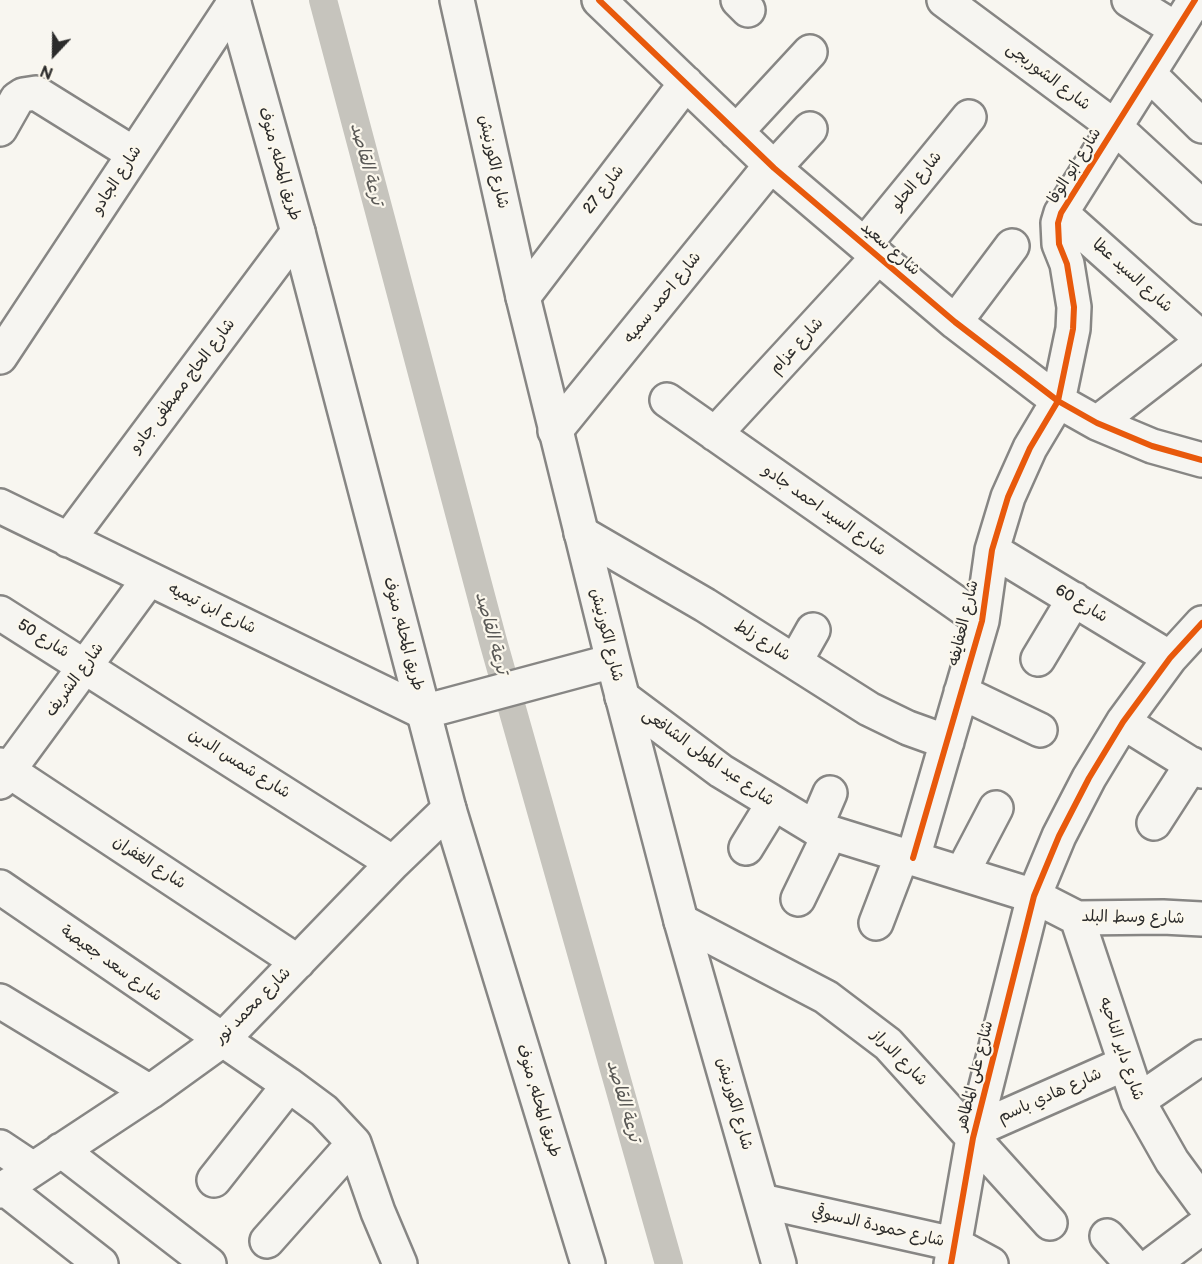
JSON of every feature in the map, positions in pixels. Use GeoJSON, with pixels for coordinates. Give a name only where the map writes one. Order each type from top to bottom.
{"type":"FeatureCollection","features":[{"type":"Feature","properties":{"kind":"street","name":"شارع الكورنيش"},"geometry":{"type":"LineString","coordinates":[[457,0],[523,297],[622,697],[681,921],[779,1264]]}},
{"type":"Feature","properties":{"kind":"street","name":"شارع الشوربجى"},"geometry":{"type":"LineString","coordinates":[[944,0],[1115,128],[1202,207]]}},
{"type":"Feature","properties":{"kind":"street"},"geometry":{"type":"LineString","coordinates":[[1129,0],[1192,11]]}},
{"type":"Feature","properties":{"kind":"street","name":"شارع الجادو"},"geometry":{"type":"LineString","coordinates":[[0,357],[234,2]]}},
{"type":"Feature","properties":{"kind":"street","name":"طريق المحله, منوف"},"geometry":{"type":"LineString","coordinates":[[234,2],[436,708],[449,809],[588,1264]]}},
{"type":"Feature","properties":{"kind":"street","name":"شارع سعيد"},"geometry":{"type":"LineString","coordinates":[[613,5],[686,83],[773,167],[872,251],[921,277],[955,322],[1058,401],[1097,423],[1152,446],[1202,460]]}},
{"type":"Feature","properties":{"kind":"street","name":"شارع ابو الوفا"},"geometry":{"type":"LineString","coordinates":[[1058,401],[1073,329],[1074,307],[1072,285],[1057,233],[1061,213],[1192,11]]}},
{"type":"Feature","properties":{"kind":"street"},"geometry":{"type":"LineString","coordinates":[[736,132],[810,52]]}},
{"type":"Feature","properties":{"kind":"street"},"geometry":{"type":"LineString","coordinates":[[1149,74],[1202,126]]}},
{"type":"Feature","properties":{"kind":"street","name":"شارع 27"},"geometry":{"type":"LineString","coordinates":[[523,297],[686,83]]}},
{"type":"Feature","properties":{"kind":"street"},"geometry":{"type":"LineString","coordinates":[[0,129],[17,99],[23,95],[36,93],[134,154]]}},
{"type":"Feature","properties":{"kind":"street","name":"شارع الحلو"},"geometry":{"type":"LineString","coordinates":[[872,251],[969,117]]}},
{"type":"Feature","properties":{"kind":"street","name":"شارع احمد سميه"},"geometry":{"type":"LineString","coordinates":[[555,431],[773,167],[810,129]]}},
{"type":"Feature","properties":{"kind":"street","name":"شارع السيد عطا"},"geometry":{"type":"LineString","coordinates":[[1061,213],[1202,341]]}},
{"type":"Feature","properties":{"kind":"street","name":"شارع الحاج مصطفى جادو"},"geometry":{"type":"LineString","coordinates":[[68,540],[298,232]]}},
{"type":"Feature","properties":{"kind":"street"},"geometry":{"type":"LineString","coordinates":[[955,322],[1012,246]]}},
{"type":"Feature","properties":{"kind":"street","name":"شارع عزام"},"geometry":{"type":"LineString","coordinates":[[715,434],[872,251]]}},
{"type":"Feature","properties":{"kind":"street"},"geometry":{"type":"LineString","coordinates":[[1097,423],[1202,341]]}},
{"type":"Feature","properties":{"kind":"street","name":"شارع السيد احمد جادو"},"geometry":{"type":"LineString","coordinates":[[667,400],[982,621]]}},
{"type":"Feature","properties":{"kind":"street","name":"شارع العفايفه"},"geometry":{"type":"LineString","coordinates":[[876,923],[908,856],[947,742],[982,621],[992,550],[1008,497],[1030,448],[1058,401]]}},
{"type":"Feature","properties":{"kind":"street","name":"شارع ابن تيميه"},"geometry":{"type":"LineString","coordinates":[[0,506],[149,579],[436,708]]}},
{"type":"Feature","properties":{"kind":"street","name":"شارع زلط"},"geometry":{"type":"LineString","coordinates":[[581,533],[705,605],[869,709],[908,728],[947,742]]}},
{"type":"Feature","properties":{"kind":"street","name":"شارع 60"},"geometry":{"type":"LineString","coordinates":[[992,550],[1170,658]]}},
{"type":"Feature","properties":{"kind":"street","name":"شارع الشريف"},"geometry":{"type":"LineString","coordinates":[[3,773],[149,579]]}},
{"type":"Feature","properties":{"kind":"street"},"geometry":{"type":"LineString","coordinates":[[1038,659],[1074,600]]}},
{"type":"Feature","properties":{"kind":"street","name":"شارع 50"},"geometry":{"type":"LineString","coordinates":[[0,613],[85,666]]}},
{"type":"Feature","properties":{"kind":"street"},"geometry":{"type":"LineString","coordinates":[[1034,896],[1059,836],[1089,778],[1123,722],[1170,658],[1202,623]]}},
{"type":"Feature","properties":{"kind":"street"},"geometry":{"type":"LineString","coordinates":[[795,662],[813,630]]}},
{"type":"Feature","properties":{"kind":"street"},"geometry":{"type":"LineString","coordinates":[[436,708],[613,661]]}},
{"type":"Feature","properties":{"kind":"street","name":"شارع شمس الدين"},"geometry":{"type":"LineString","coordinates":[[85,666],[393,863]]}},
{"type":"Feature","properties":{"kind":"street"},"geometry":{"type":"LineString","coordinates":[[961,692],[1040,730]]}},
{"type":"Feature","properties":{"kind":"street","name":"شارع عبد المولى الشافعى"},"geometry":{"type":"LineString","coordinates":[[622,697],[721,771],[773,804],[823,830],[1034,896]]}},
{"type":"Feature","properties":{"kind":"street"},"geometry":{"type":"LineString","coordinates":[[1123,722],[1197,768],[1154,823]]}},
{"type":"Feature","properties":{"kind":"street","name":"شارع الغفران"},"geometry":{"type":"LineString","coordinates":[[3,773],[298,962]]}},
{"type":"Feature","properties":{"kind":"street"},"geometry":{"type":"LineString","coordinates":[[798,899],[823,830],[830,793]]}},
{"type":"Feature","properties":{"kind":"street"},"geometry":{"type":"LineString","coordinates":[[746,848],[773,804]]}},
{"type":"Feature","properties":{"kind":"street"},"geometry":{"type":"LineString","coordinates":[[962,873],[996,808]]}},
{"type":"Feature","properties":{"kind":"street","name":"شارع محمد نور"},"geometry":{"type":"LineString","coordinates":[[2,1190],[150,1092],[222,1040],[393,863],[449,809]]}},
{"type":"Feature","properties":{"kind":"street","name":"شارع سعد جعيصة"},"geometry":{"type":"LineString","coordinates":[[0,887],[290,1085],[324,1111],[354,1143]]}},
{"type":"Feature","properties":{"kind":"street","name":"شارع وسط البلد"},"geometry":{"type":"LineString","coordinates":[[1034,896],[1077,918],[1202,919]]}},
{"type":"Feature","properties":{"kind":"street","name":"شارع على المطاهر"},"geometry":{"type":"LineString","coordinates":[[952,1254],[975,1133],[1034,896]]}},
{"type":"Feature","properties":{"kind":"street","name":"شارع داير الناحيه"},"geometry":{"type":"LineString","coordinates":[[1077,918],[1137,1101],[1172,1161],[1202,1202]]}},
{"type":"Feature","properties":{"kind":"street","name":"شارع الدراز"},"geometry":{"type":"LineString","coordinates":[[681,921],[791,977],[858,1019],[888,1044],[975,1133],[1050,1222]]}},
{"type":"Feature","properties":{"kind":"street"},"geometry":{"type":"LineString","coordinates":[[0,1001],[150,1092]]}},
{"type":"Feature","properties":{"kind":"street"},"geometry":{"type":"LineString","coordinates":[[1137,1101],[1202,1057]]}},
{"type":"Feature","properties":{"kind":"street","name":"شارع هادي باسم"},"geometry":{"type":"LineString","coordinates":[[975,1133],[1124,1064]]}},
{"type":"Feature","properties":{"kind":"street"},"geometry":{"type":"LineString","coordinates":[[214,1180],[290,1085]]}},
{"type":"Feature","properties":{"kind":"street"},"geometry":{"type":"LineString","coordinates":[[267,1241],[354,1143],[378,1212],[400,1264]]}},
{"type":"Feature","properties":{"kind":"street"},"geometry":{"type":"LineString","coordinates":[[0,1147],[33,1169]]}},
{"type":"Feature","properties":{"kind":"street"},"geometry":{"type":"LineString","coordinates":[[61,1150],[209,1264]]}},
{"type":"Feature","properties":{"kind":"street"},"geometry":{"type":"LineString","coordinates":[[2,1190],[101,1264]]}},
{"type":"Feature","properties":{"kind":"street","name":"شارع حمودة الدسوقي"},"geometry":{"type":"LineString","coordinates":[[762,1201],[991,1264]]}},
{"type":"Feature","properties":{"kind":"street"},"geometry":{"type":"LineString","coordinates":[[1153,1264],[1202,1227]]}},
{"type":"Feature","properties":{"kind":"street"},"geometry":{"type":"LineString","coordinates":[[1107,1236],[1132,1264]]}},
{"type":"Feature","properties":{"kind":"waterway","name":"ترعة القاصد"},"geometry":{"type":"LineString","coordinates":[[323,0],[493,641],[669,1264]]}},
{"type":"Feature","properties":{"kind":"cycle path"},"geometry":{"type":"LineString","coordinates":[[599,0],[774,168],[955,322],[1058,401],[1097,423],[1152,446],[1202,460]]}},
{"type":"Feature","properties":{"kind":"cycle path"},"geometry":{"type":"LineString","coordinates":[[913,858],[982,621],[992,550],[1008,497],[1030,448],[1058,401],[1073,329],[1074,307],[1067,264],[1059,244],[1058,223],[1061,213],[1195,0]]}},
{"type":"Feature","properties":{"kind":"cycle path"},"geometry":{"type":"LineString","coordinates":[[951,1264],[973,1138],[1034,896],[1059,836],[1089,778],[1123,722],[1170,658],[1202,623]]}}]}
